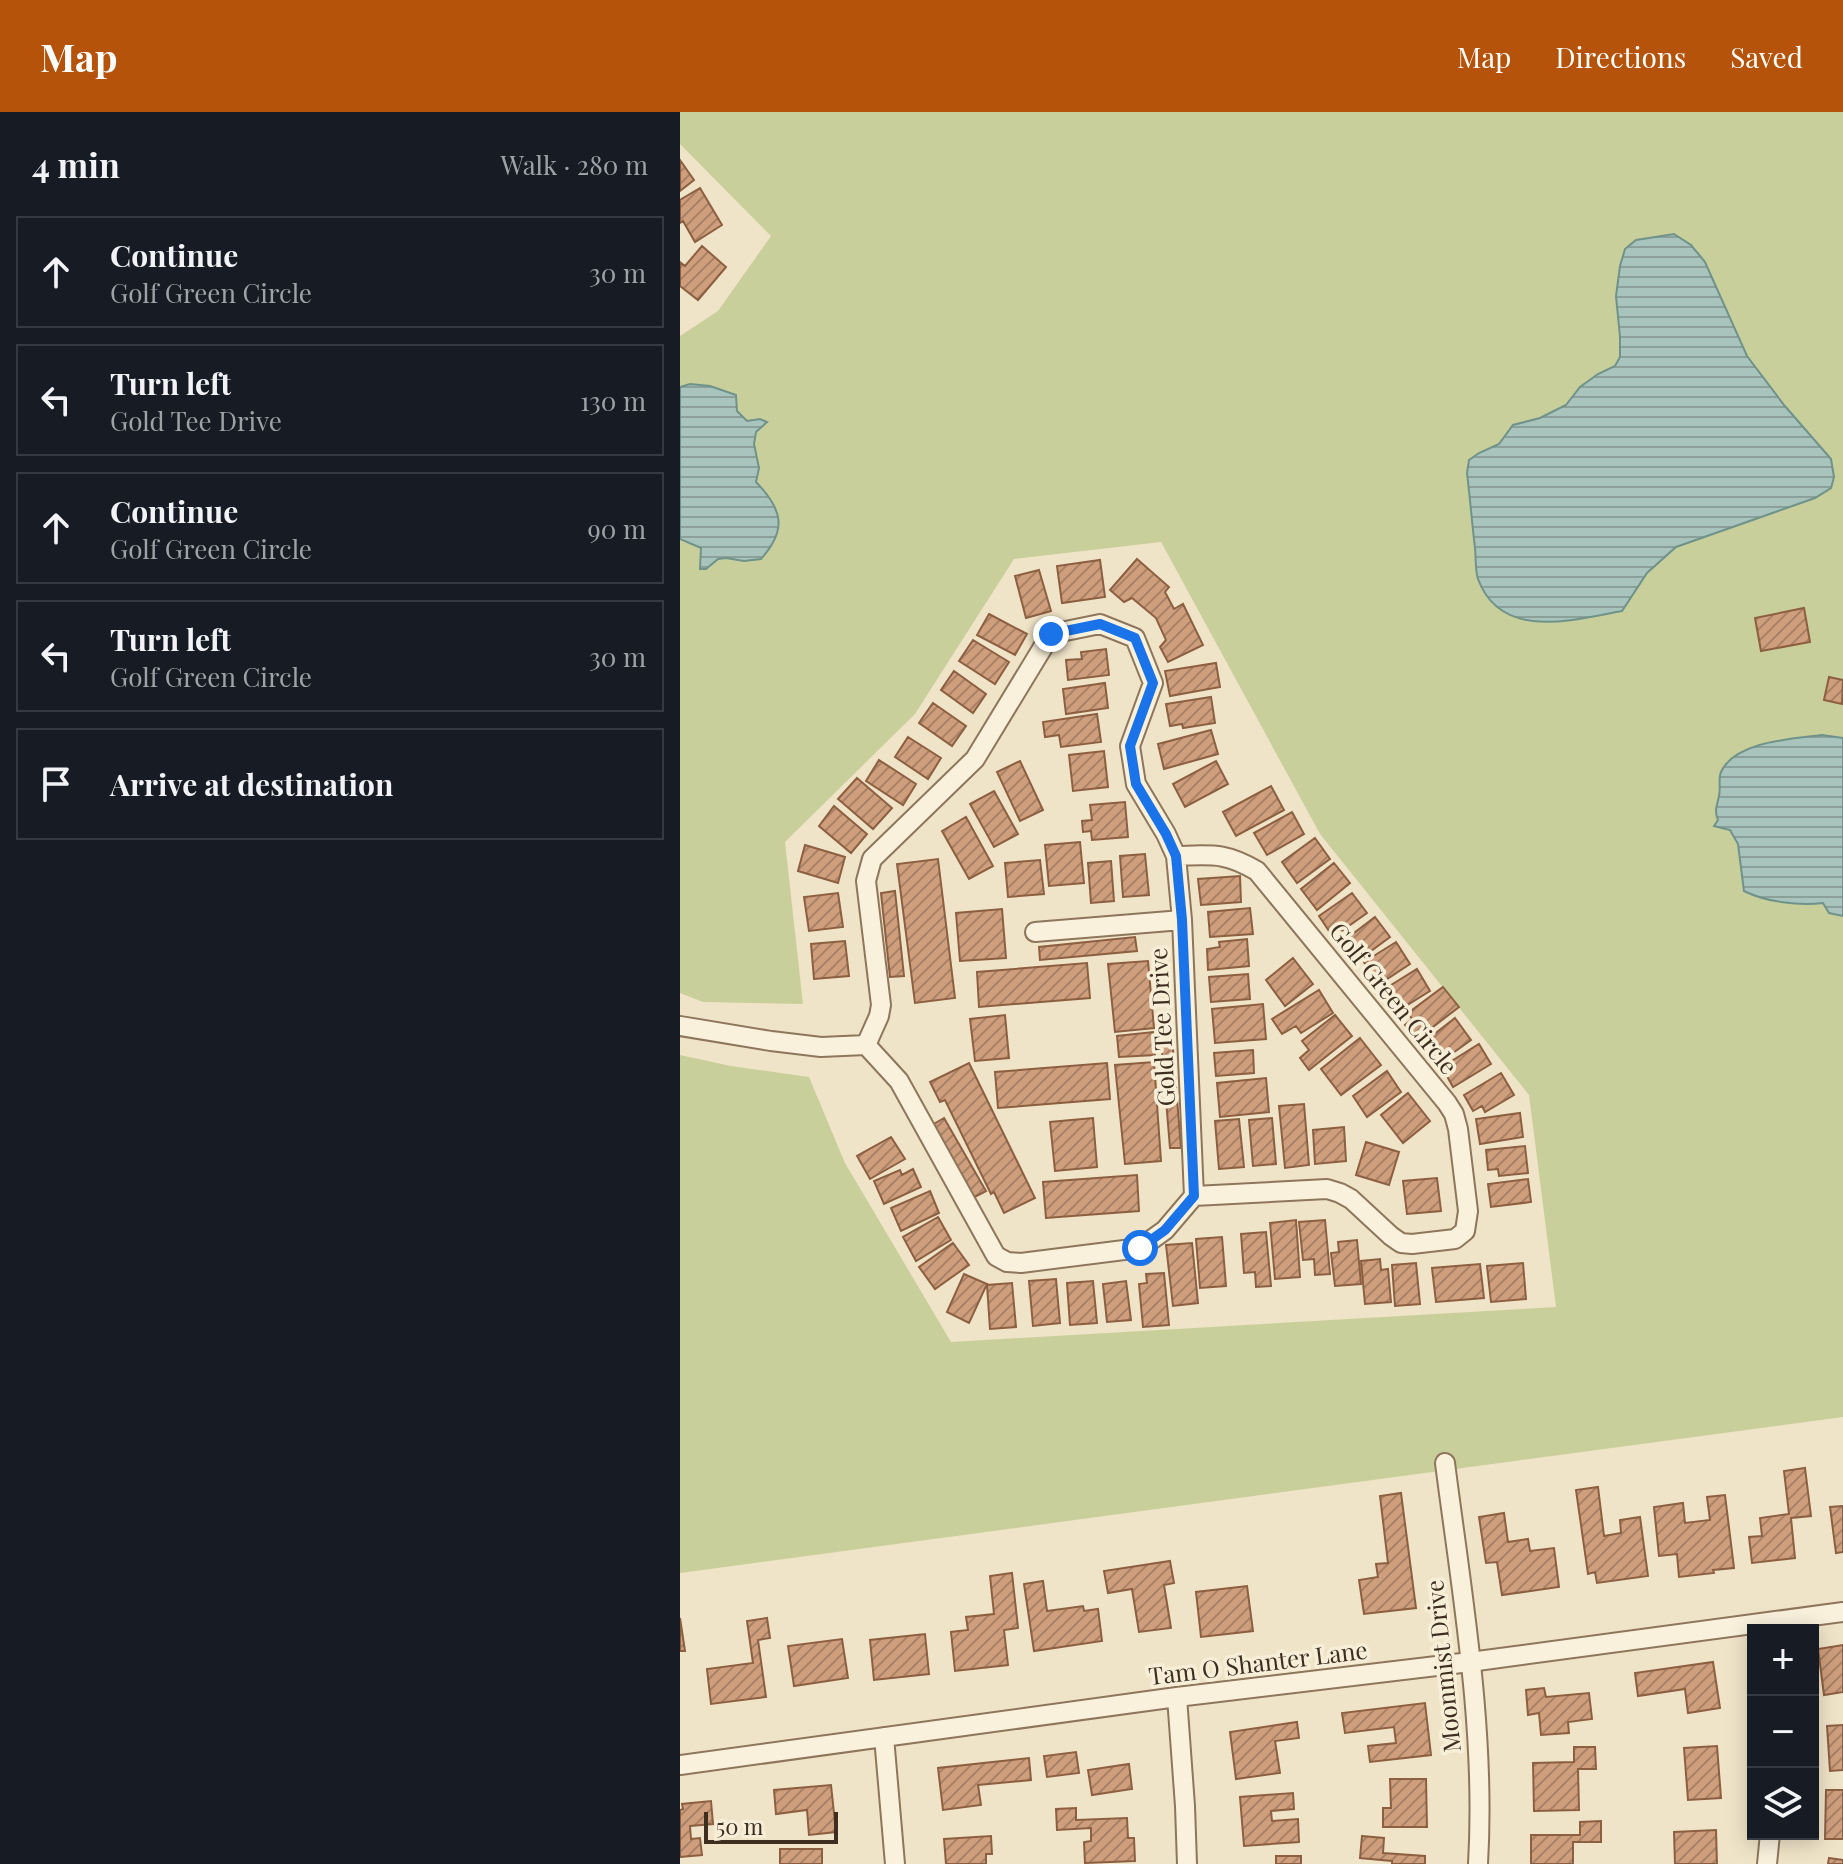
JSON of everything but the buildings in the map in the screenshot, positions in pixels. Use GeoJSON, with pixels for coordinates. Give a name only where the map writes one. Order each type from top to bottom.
{"type":"FeatureCollection","features":[{"type":"Feature","properties":{"kind":"street"},"geometry":{"type":"LineString","coordinates":[[866,1045],[881,1005],[866,881],[872,859],[975,759],[1051,634],[1100,624],[1135,638],[1153,683],[1130,746],[1136,784],[1176,856]]}},
{"type":"Feature","properties":{"kind":"street","name":"Golf Green Circle"},"geometry":{"type":"LineString","coordinates":[[1176,856],[1221,855],[1257,871],[1454,1114],[1468,1211],[1465,1231],[1455,1239],[1412,1244],[1401,1243],[1351,1199],[1327,1189],[1194,1196]]}},
{"type":"Feature","properties":{"kind":"street","name":"Gold Tee Drive"},"geometry":{"type":"LineString","coordinates":[[1176,856],[1182,920],[1194,1196]]}},
{"type":"Feature","properties":{"kind":"street"},"geometry":{"type":"LineString","coordinates":[[1035,932],[1182,920]]}},
{"type":"Feature","properties":{"kind":"street"},"geometry":{"type":"LineString","coordinates":[[680,1026],[821,1047],[866,1045]]}},
{"type":"Feature","properties":{"kind":"street"},"geometry":{"type":"LineString","coordinates":[[866,1045],[899,1081],[996,1256],[1007,1262],[1021,1263],[1140,1248],[1165,1230],[1194,1196]]}},
{"type":"Feature","properties":{"kind":"street","name":"Moonmist Drive"},"geometry":{"type":"LineString","coordinates":[[1445,1463],[1470,1662],[1480,1778],[1478,1864]]}},
{"type":"Feature","properties":{"kind":"street","name":"Tam O Shanter Lane"},"geometry":{"type":"LineString","coordinates":[[1774,1624],[1843,1612]]}},
{"type":"Feature","properties":{"kind":"street","name":"Tam O Shanter Lane"},"geometry":{"type":"LineString","coordinates":[[680,1765],[1177,1697],[1747,1628]]}},
{"type":"Feature","properties":{"kind":"street"},"geometry":{"type":"LineString","coordinates":[[1177,1697],[1187,1864]]}},
{"type":"Feature","properties":{"kind":"street"},"geometry":{"type":"LineString","coordinates":[[884,1737],[895,1864]]}},
{"type":"Feature","properties":{"kind":"street"},"geometry":{"type":"LineString","coordinates":[[1767,1864],[1769,1840]]}},
{"type":"Feature","properties":{"kind":"green space"},"geometry":{"type":"Polygon","coordinates":[[[680,112],[1843,112],[1843,1417],[680,1573],[680,1055],[809,1077],[845,1163],[951,1342],[1556,1307],[1529,1095],[1320,834],[1161,542],[1014,559],[915,714],[785,842],[803,1004],[703,1002],[680,993],[680,336],[718,311],[771,236],[680,144],[680,112]]]}},
{"type":"Feature","properties":{"kind":"water"},"geometry":{"type":"Polygon","coordinates":[[[1674,234],[1691,245],[1705,262],[1747,356],[1831,459],[1834,477],[1831,488],[1815,498],[1676,547],[1647,573],[1622,611],[1561,621],[1521,619],[1503,611],[1489,599],[1478,579],[1467,473],[1469,460],[1499,444],[1513,425],[1540,418],[1566,405],[1580,387],[1615,366],[1620,357],[1616,296],[1625,249],[1636,240],[1674,234]]]}},
{"type":"Feature","properties":{"kind":"water"},"geometry":{"type":"Polygon","coordinates":[[[690,384],[710,386],[736,395],[737,411],[747,421],[760,419],[767,422],[756,432],[754,444],[759,468],[756,482],[772,501],[778,529],[770,548],[761,559],[718,559],[706,569],[700,569],[701,548],[680,539],[680,387],[690,384]]]}},
{"type":"Feature","properties":{"kind":"water"},"geometry":{"type":"Polygon","coordinates":[[[1822,735],[1843,738],[1843,916],[1829,913],[1823,903],[1783,902],[1744,891],[1738,844],[1730,830],[1714,826],[1718,820],[1720,775],[1728,762],[1766,743],[1822,735]]]}},
{"type":"Feature","properties":{"kind":"route"},"geometry":{"type":"LineString","coordinates":[[1051,634],[1100,624],[1135,638],[1153,683],[1130,746],[1136,784],[1176,856],[1182,920],[1194,1196],[1165,1230],[1140,1248]]}}]}
